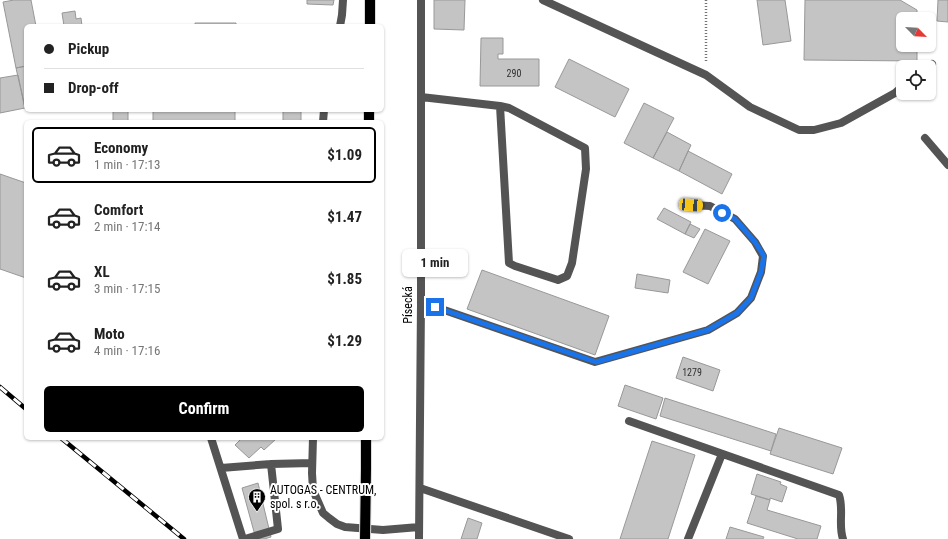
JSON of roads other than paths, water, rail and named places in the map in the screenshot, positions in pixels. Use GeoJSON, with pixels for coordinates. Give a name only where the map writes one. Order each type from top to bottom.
{"type":"FeatureCollection","features":[{"type":"Feature","properties":{"kind":"main road"},"geometry":{"type":"LineString","coordinates":[[370,0],[370,24]]}},
{"type":"Feature","properties":{"kind":"main road"},"geometry":{"type":"LineString","coordinates":[[365,539],[366,440]]}},
{"type":"Feature","properties":{"kind":"lane"},"geometry":{"type":"LineString","coordinates":[[340,24],[343,0]]}},
{"type":"Feature","properties":{"kind":"lane","name":"Písecká"},"geometry":{"type":"LineString","coordinates":[[419,539],[421,0]]}},
{"type":"Feature","properties":{"kind":"lane"},"geometry":{"type":"LineString","coordinates":[[543,0],[706,75],[750,107],[798,130],[814,130],[841,123],[896,91]]}},
{"type":"Feature","properties":{"kind":"lane"},"geometry":{"type":"LineString","coordinates":[[421,97],[500,106],[509,108],[585,148],[586,169],[572,263],[567,276],[558,280],[509,263],[500,106]]}},
{"type":"Feature","properties":{"kind":"lane"},"geometry":{"type":"LineString","coordinates":[[925,138],[948,165]]}},
{"type":"Feature","properties":{"kind":"lane"},"geometry":{"type":"LineString","coordinates":[[421,302],[596,362],[708,330],[737,313],[751,298],[761,272],[764,256],[755,242],[735,219],[710,206],[691,205]]}},
{"type":"Feature","properties":{"kind":"lane"},"geometry":{"type":"LineString","coordinates":[[629,421],[839,495],[842,502],[841,532],[843,539]]}},
{"type":"Feature","properties":{"kind":"lane"},"geometry":{"type":"LineString","coordinates":[[212,440],[244,539],[278,529],[271,464]]}},
{"type":"Feature","properties":{"kind":"lane"},"geometry":{"type":"LineString","coordinates":[[313,440],[313,490],[323,513],[337,524],[345,527],[383,530],[419,527]]}},
{"type":"Feature","properties":{"kind":"lane"},"geometry":{"type":"LineString","coordinates":[[688,539],[722,454]]}},
{"type":"Feature","properties":{"kind":"lane"},"geometry":{"type":"LineString","coordinates":[[221,468],[271,464],[312,463]]}},
{"type":"Feature","properties":{"kind":"lane"},"geometry":{"type":"LineString","coordinates":[[420,488],[569,539]]}},
{"type":"Feature","properties":{"kind":"railway"},"geometry":{"type":"LineString","coordinates":[[0,387],[24,407]]}},
{"type":"Feature","properties":{"kind":"railway"},"geometry":{"type":"LineString","coordinates":[[63,440],[184,539]]}},
{"type":"Feature","properties":{"kind":"place","name":"AUTOGAS - CENTRUM, spol. s r.o."},"geometry":{"type":"Point","coordinates":[257,512]}}]}
